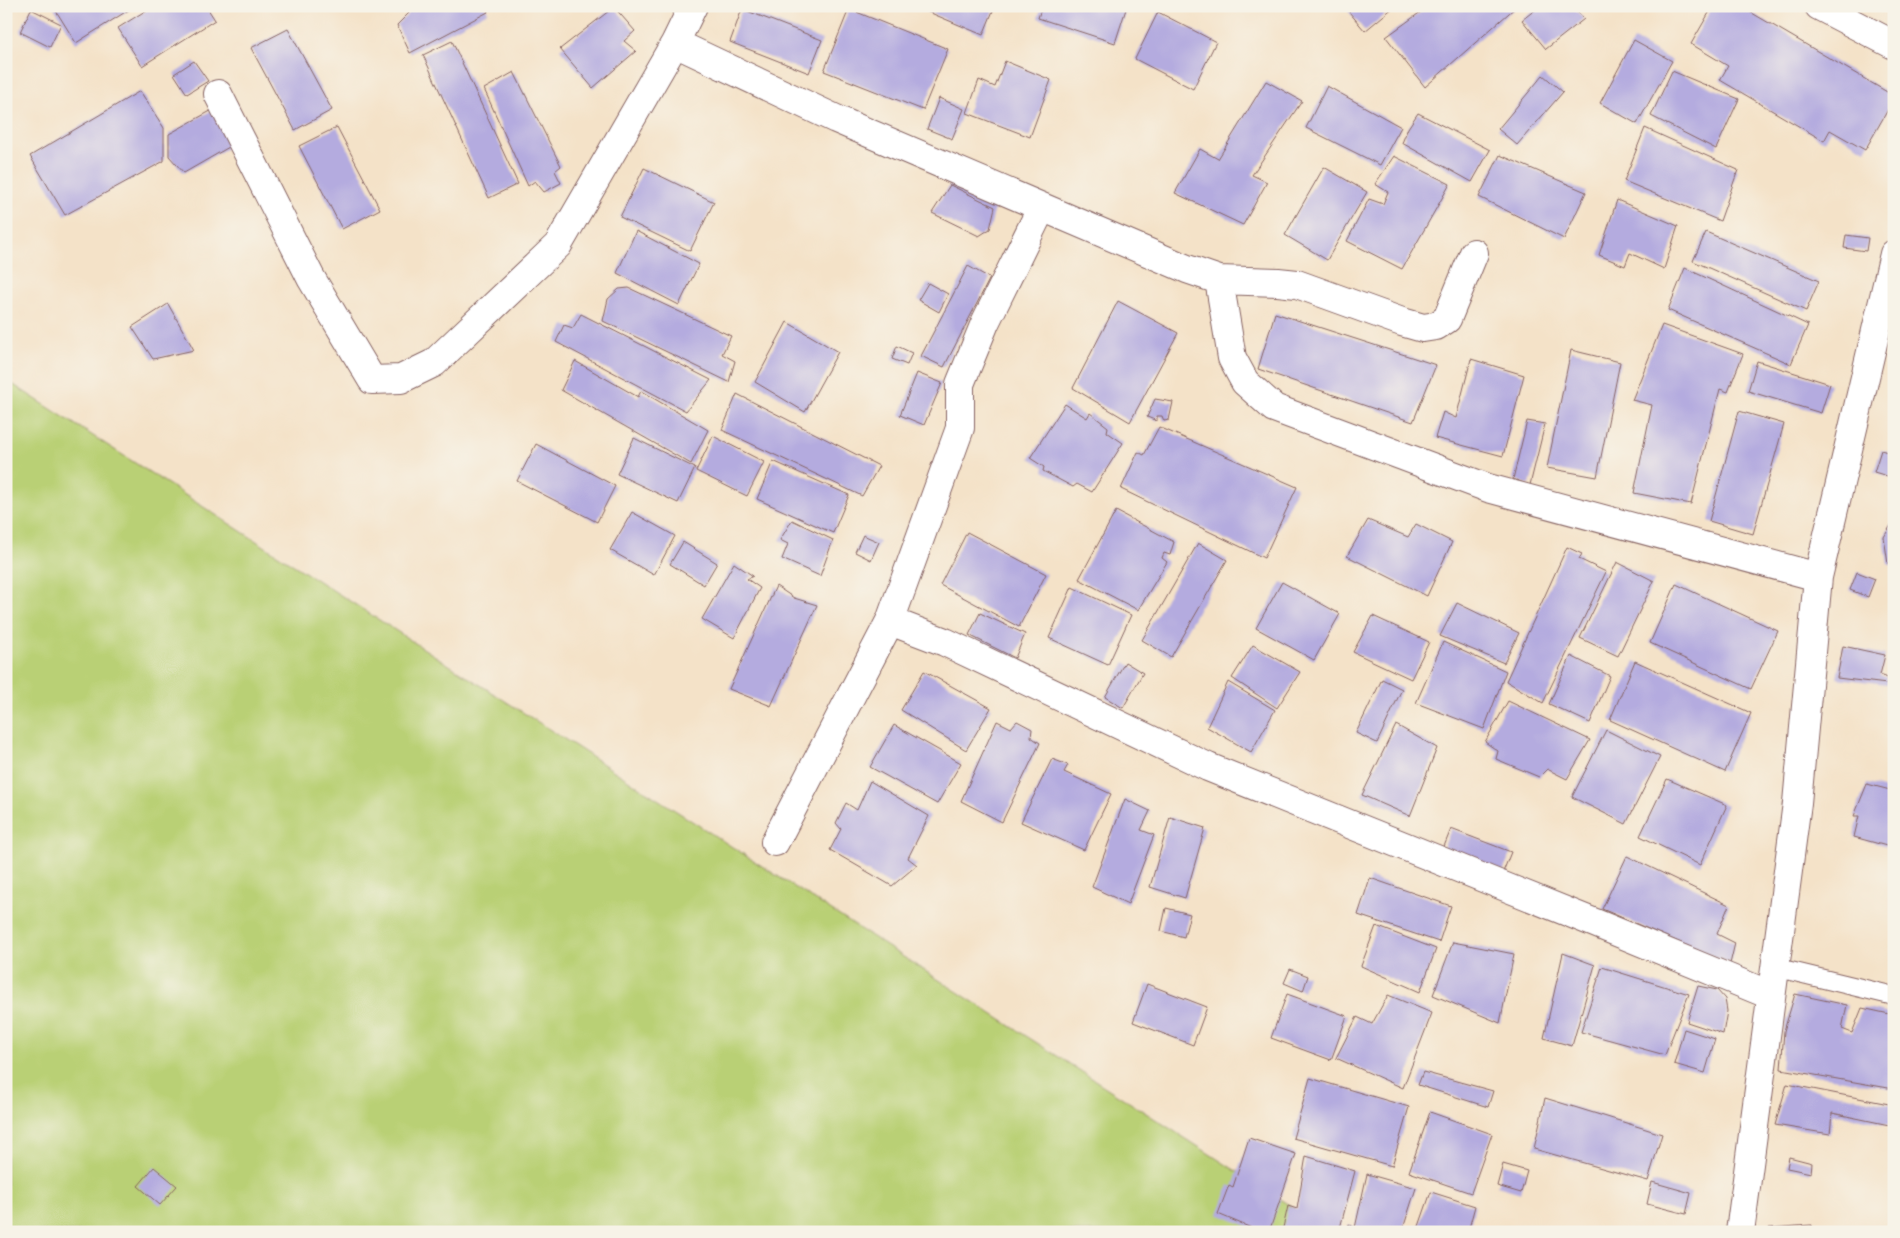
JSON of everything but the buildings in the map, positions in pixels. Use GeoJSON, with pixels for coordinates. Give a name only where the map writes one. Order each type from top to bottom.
{"type":"FeatureCollection","features":[{"type":"Feature","properties":{"kind":"street"},"geometry":{"type":"LineString","coordinates":[[218,94],[311,278],[372,380],[401,379],[434,363],[558,245],[675,43],[693,6]]}},
{"type":"Feature","properties":{"kind":"street"},"geometry":{"type":"LineString","coordinates":[[1819,6],[1854,13],[1894,45]]}},
{"type":"Feature","properties":{"kind":"street"},"geometry":{"type":"LineString","coordinates":[[675,43],[836,119],[1186,270],[1219,280],[1297,284],[1423,328],[1436,326],[1447,319],[1474,253]]}},
{"type":"Feature","properties":{"kind":"street"},"geometry":{"type":"LineString","coordinates":[[775,842],[890,621],[960,428],[960,384],[985,323],[1042,207]]}},
{"type":"Feature","properties":{"kind":"street"},"geometry":{"type":"LineString","coordinates":[[1740,1232],[1797,802],[1818,577],[1894,254]]}},
{"type":"Feature","properties":{"kind":"street"},"geometry":{"type":"LineString","coordinates":[[1219,280],[1232,358],[1245,382],[1274,408],[1488,488],[1818,577]]}},
{"type":"Feature","properties":{"kind":"street"},"geometry":{"type":"LineString","coordinates":[[890,621],[945,642],[1208,767],[1595,922],[1770,995]]}},
{"type":"Feature","properties":{"kind":"lane"},"geometry":{"type":"LineString","coordinates":[[1774,967],[1894,996]]}},
{"type":"Feature","properties":{"kind":"green space"},"geometry":{"type":"Polygon","coordinates":[[[6,380],[1331,1232],[6,1232],[6,380]]]}}]}
